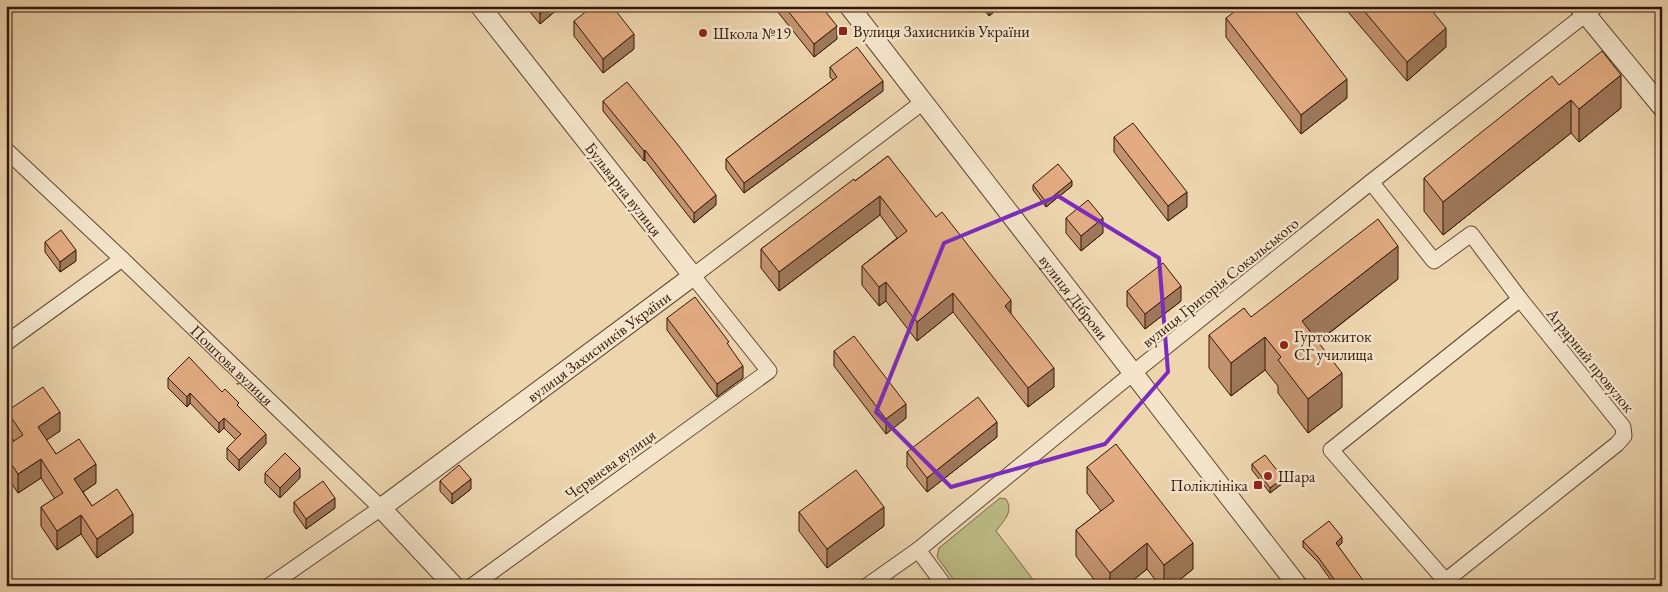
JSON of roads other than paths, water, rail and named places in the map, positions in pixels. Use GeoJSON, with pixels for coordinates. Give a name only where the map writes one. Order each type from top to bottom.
{"type":"FeatureCollection","features":[{"type":"Feature","properties":{"kind":"street","name":"Бульварна вулиця"},"geometry":{"type":"LineString","coordinates":[[480,6],[769,371]]}},
{"type":"Feature","properties":{"kind":"street","name":"вулиця Діброви"},"geometry":{"type":"LineString","coordinates":[[849,6],[1298,586]]}},
{"type":"Feature","properties":{"kind":"street"},"geometry":{"type":"LineString","coordinates":[[1587,9],[1662,107]]}},
{"type":"Feature","properties":{"kind":"street","name":"вулиця Григорія Сокальського"},"geometry":{"type":"LineString","coordinates":[[867,586],[918,550],[1133,373],[1587,9]]}},
{"type":"Feature","properties":{"kind":"street","name":"вулиця Захисників України"},"geometry":{"type":"LineString","coordinates":[[269,586],[380,508],[924,102]]}},
{"type":"Feature","properties":{"kind":"street","name":"Поштова вулиця"},"geometry":{"type":"LineString","coordinates":[[6,150],[380,508],[454,586]]}},
{"type":"Feature","properties":{"kind":"street","name":"Аграрний провулок"},"geometry":{"type":"LineString","coordinates":[[1371,182],[1434,261],[1471,234],[1520,299],[1623,427],[1624,436],[1616,444],[1445,584]]}},
{"type":"Feature","properties":{"kind":"street"},"geometry":{"type":"LineString","coordinates":[[6,343],[122,259]]}},
{"type":"Feature","properties":{"kind":"street"},"geometry":{"type":"LineString","coordinates":[[1445,584],[1331,450],[1520,299]]}},
{"type":"Feature","properties":{"kind":"street","name":"Червнева вулиця"},"geometry":{"type":"LineString","coordinates":[[472,586],[769,371]]}},
{"type":"Feature","properties":{"kind":"street"},"geometry":{"type":"LineString","coordinates":[[918,550],[945,586]]}},
{"type":"Feature","properties":{"kind":"place","name":"Вулиця Захисників України"},"geometry":{"type":"Point","coordinates":[843,31]}},
{"type":"Feature","properties":{"kind":"place","name":"Школа №19"},"geometry":{"type":"Point","coordinates":[703,33]}},
{"type":"Feature","properties":{"kind":"place","name":"Гуртожиток СГ училища"},"geometry":{"type":"Point","coordinates":[1284,345]}},
{"type":"Feature","properties":{"kind":"place","name":"Шара"},"geometry":{"type":"Point","coordinates":[1268,476]}},
{"type":"Feature","properties":{"kind":"place","name":"Поліклініка"},"geometry":{"type":"Point","coordinates":[1258,485]}}]}
